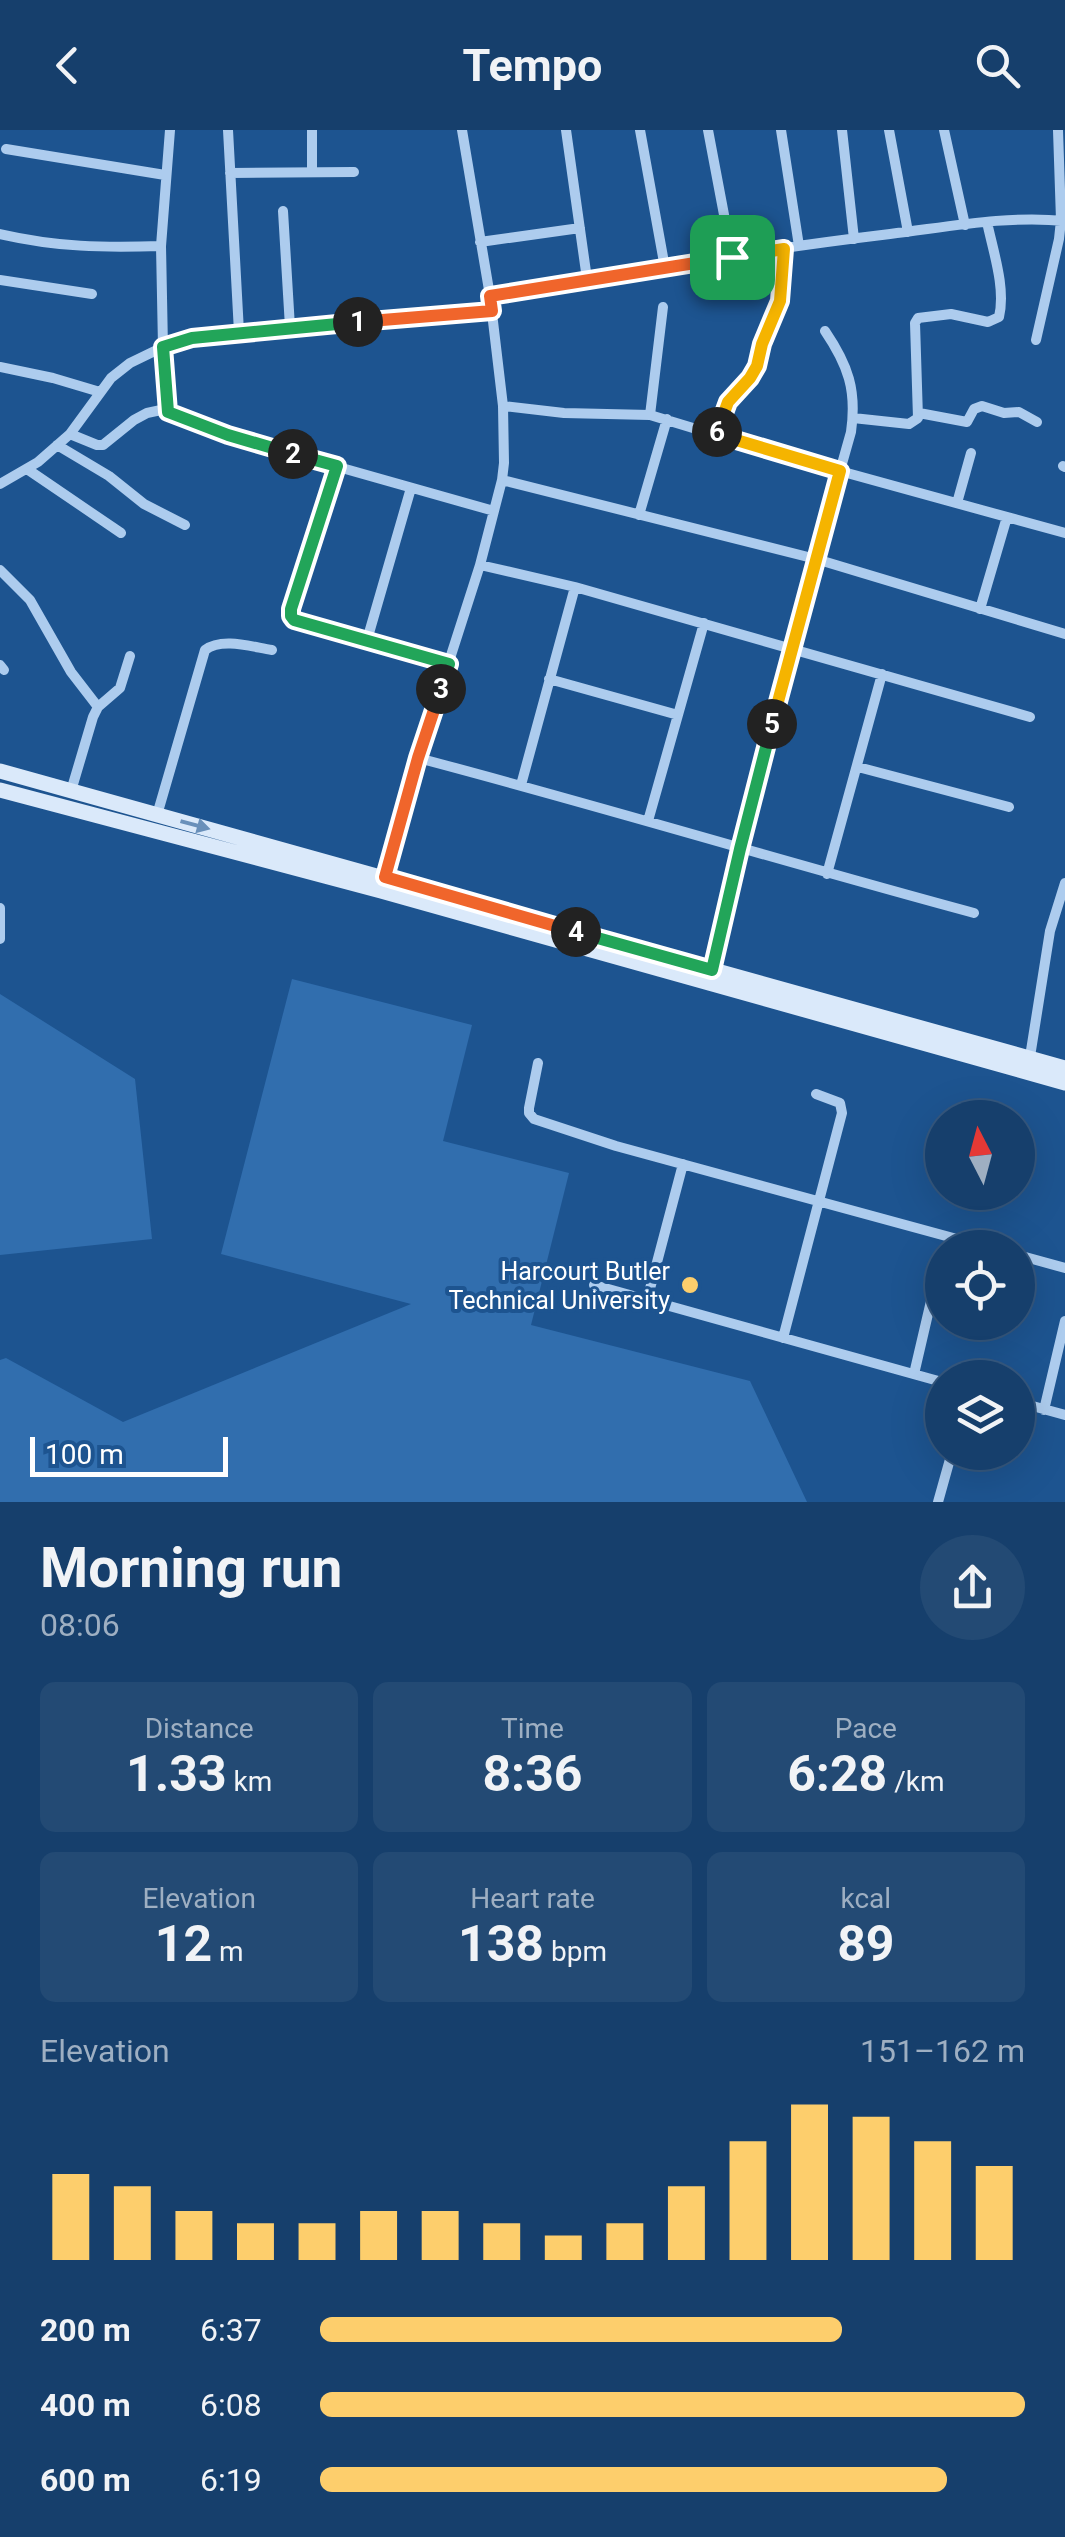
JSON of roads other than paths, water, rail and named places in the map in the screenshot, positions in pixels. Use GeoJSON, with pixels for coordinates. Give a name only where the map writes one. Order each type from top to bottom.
{"type":"FeatureCollection","features":[{"type":"Feature","properties":{"kind":"street"},"geometry":{"type":"LineString","coordinates":[[168,412],[160,246],[170,130]]}},
{"type":"Feature","properties":{"kind":"street"},"geometry":{"type":"LineString","coordinates":[[228,130],[239,332]]}},
{"type":"Feature","properties":{"kind":"street"},"geometry":{"type":"LineString","coordinates":[[312,130],[312,172]]}},
{"type":"Feature","properties":{"kind":"street"},"geometry":{"type":"LineString","coordinates":[[383,884],[502,480],[503,406],[490,296],[462,130]]}},
{"type":"Feature","properties":{"kind":"street"},"geometry":{"type":"LineString","coordinates":[[566,130],[587,279]]}},
{"type":"Feature","properties":{"kind":"street"},"geometry":{"type":"LineString","coordinates":[[640,130],[665,268]]}},
{"type":"Feature","properties":{"kind":"street"},"geometry":{"type":"LineString","coordinates":[[708,130],[732,257]]}},
{"type":"Feature","properties":{"kind":"street"},"geometry":{"type":"LineString","coordinates":[[781,130],[799,246]]}},
{"type":"Feature","properties":{"kind":"street"},"geometry":{"type":"LineString","coordinates":[[842,130],[854,238]]}},
{"type":"Feature","properties":{"kind":"street"},"geometry":{"type":"LineString","coordinates":[[889,130],[908,232]]}},
{"type":"Feature","properties":{"kind":"street"},"geometry":{"type":"LineString","coordinates":[[944,130],[965,225]]}},
{"type":"Feature","properties":{"kind":"street"},"geometry":{"type":"LineString","coordinates":[[1036,340],[1063,220],[1058,130]]}},
{"type":"Feature","properties":{"kind":"street"},"geometry":{"type":"LineString","coordinates":[[6,149],[165,176]]}},
{"type":"Feature","properties":{"kind":"street"},"geometry":{"type":"LineString","coordinates":[[230,174],[354,172]]}},
{"type":"Feature","properties":{"kind":"street"},"geometry":{"type":"LineString","coordinates":[[283,211],[290,328]]}},
{"type":"Feature","properties":{"kind":"street"},"geometry":{"type":"LineString","coordinates":[[490,296],[854,238],[1028,218],[1063,220]]}},
{"type":"Feature","properties":{"kind":"street"},"geometry":{"type":"LineString","coordinates":[[853,418],[910,424],[918,418],[918,318],[951,314],[988,322],[1001,314],[987,222]]}},
{"type":"Feature","properties":{"kind":"street"},"geometry":{"type":"LineString","coordinates":[[480,242],[580,228]]}},
{"type":"Feature","properties":{"kind":"street"},"geometry":{"type":"LineString","coordinates":[[0,234],[66,246],[160,246]]}},
{"type":"Feature","properties":{"kind":"street"},"geometry":{"type":"LineString","coordinates":[[716,434],[728,402],[757,366],[780,301],[784,249]]}},
{"type":"Feature","properties":{"kind":"street"},"geometry":{"type":"LineString","coordinates":[[0,280],[92,294]]}},
{"type":"Feature","properties":{"kind":"street"},"geometry":{"type":"LineString","coordinates":[[650,414],[663,306]]}},
{"type":"Feature","properties":{"kind":"street"},"geometry":{"type":"LineString","coordinates":[[0,484],[27,470],[70,434],[91,390],[163,347],[192,338],[239,332],[492,311]]}},
{"type":"Feature","properties":{"kind":"street"},"geometry":{"type":"LineString","coordinates":[[711,976],[791,648],[853,418],[848,372],[825,330]]}},
{"type":"Feature","properties":{"kind":"street"},"geometry":{"type":"LineString","coordinates":[[0,367],[91,390]]}},
{"type":"Feature","properties":{"kind":"street"},"geometry":{"type":"LineString","coordinates":[[503,406],[564,414],[650,414],[1065,533]]}},
{"type":"Feature","properties":{"kind":"street"},"geometry":{"type":"LineString","coordinates":[[919,413],[967,422],[974,409],[982,406],[1004,414],[1022,412],[1037,422]]}},
{"type":"Feature","properties":{"kind":"street"},"geometry":{"type":"LineString","coordinates":[[70,434],[102,445],[147,413],[168,412],[228,435],[494,512]]}},
{"type":"Feature","properties":{"kind":"street"},"geometry":{"type":"LineString","coordinates":[[639,515],[667,419]]}},
{"type":"Feature","properties":{"kind":"street"},"geometry":{"type":"LineString","coordinates":[[57,446],[108,476],[144,504],[184,524]]}},
{"type":"Feature","properties":{"kind":"street"},"geometry":{"type":"LineString","coordinates":[[957,504],[971,453]]}},
{"type":"Feature","properties":{"kind":"street"},"geometry":{"type":"LineString","coordinates":[[337,466],[291,616],[449,664]]}},
{"type":"Feature","properties":{"kind":"street"},"geometry":{"type":"LineString","coordinates":[[27,470],[121,533]]}},
{"type":"Feature","properties":{"kind":"street"},"geometry":{"type":"LineString","coordinates":[[502,480],[816,559],[1065,634]]}},
{"type":"Feature","properties":{"kind":"street"},"geometry":{"type":"LineString","coordinates":[[367,640],[411,488]]}},
{"type":"Feature","properties":{"kind":"street"},"geometry":{"type":"LineString","coordinates":[[980,608],[1007,517]]}},
{"type":"Feature","properties":{"kind":"street"},"geometry":{"type":"LineString","coordinates":[[480,565],[574,586],[1030,717]]}},
{"type":"Feature","properties":{"kind":"street"},"geometry":{"type":"LineString","coordinates":[[0,570],[30,600],[79,684],[98,707]]}},
{"type":"Feature","properties":{"kind":"street"},"geometry":{"type":"LineString","coordinates":[[521,785],[574,586]]}},
{"type":"Feature","properties":{"kind":"street"},"geometry":{"type":"LineString","coordinates":[[648,821],[704,624]]}},
{"type":"Feature","properties":{"kind":"street"},"geometry":{"type":"LineString","coordinates":[[157,815],[206,650],[221,643],[272,650]]}},
{"type":"Feature","properties":{"kind":"street"},"geometry":{"type":"LineString","coordinates":[[79,799],[92,717],[120,688],[130,656]]}},
{"type":"Feature","properties":{"kind":"street"},"geometry":{"type":"LineString","coordinates":[[827,874],[882,674]]}},
{"type":"Feature","properties":{"kind":"street"},"geometry":{"type":"LineString","coordinates":[[550,679],[678,714]]}},
{"type":"Feature","properties":{"kind":"street"},"geometry":{"type":"LineString","coordinates":[[418,758],[974,913]]}},
{"type":"Feature","properties":{"kind":"street"},"geometry":{"type":"LineString","coordinates":[[858,767],[1009,807]]}},
{"type":"Feature","properties":{"kind":"street"},"geometry":{"type":"LineString","coordinates":[[0,772],[79,799],[1028,1065],[1065,1083]]}},
{"type":"Feature","properties":{"kind":"street"},"geometry":{"type":"LineString","coordinates":[[0,790],[79,799],[157,815],[294,860]]}},
{"type":"Feature","properties":{"kind":"street"},"geometry":{"type":"LineString","coordinates":[[1028,1065],[1050,931],[1065,883]]}},
{"type":"Feature","properties":{"kind":"street"},"geometry":{"type":"LineString","coordinates":[[0,908],[0,939]]}},
{"type":"Feature","properties":{"kind":"street"},"geometry":{"type":"LineString","coordinates":[[1050,931],[1065,936]]}},
{"type":"Feature","properties":{"kind":"street"},"geometry":{"type":"LineString","coordinates":[[538,1063],[528,1108],[534,1119],[616,1146],[818,1201],[925,1239]]}},
{"type":"Feature","properties":{"kind":"street"},"geometry":{"type":"LineString","coordinates":[[1028,1065],[1065,1068]]}},
{"type":"Feature","properties":{"kind":"street"},"geometry":{"type":"LineString","coordinates":[[783,1338],[842,1107],[836,1100],[816,1094]]}},
{"type":"Feature","properties":{"kind":"street"},"geometry":{"type":"LineString","coordinates":[[647,1300],[684,1164]]}},
{"type":"Feature","properties":{"kind":"street"},"geometry":{"type":"LineString","coordinates":[[1035,1260],[1065,1268]]}},
{"type":"Feature","properties":{"kind":"street"},"geometry":{"type":"LineString","coordinates":[[594,1286],[925,1377]]}},
{"type":"Feature","properties":{"kind":"street"},"geometry":{"type":"LineString","coordinates":[[1044,1410],[1065,1321]]}},
{"type":"Feature","properties":{"kind":"street"},"geometry":{"type":"LineString","coordinates":[[914,1374],[925,1327]]}},
{"type":"Feature","properties":{"kind":"street"},"geometry":{"type":"LineString","coordinates":[[1035,1407],[1065,1416]]}},
{"type":"Feature","properties":{"kind":"street"},"geometry":{"type":"LineString","coordinates":[[938,1502],[947,1470]]}},
{"type":"Feature","properties":{"kind":"place","name":"Harcourt Butler Technical University"},"geometry":{"type":"Point","coordinates":[690,1285]}}]}
